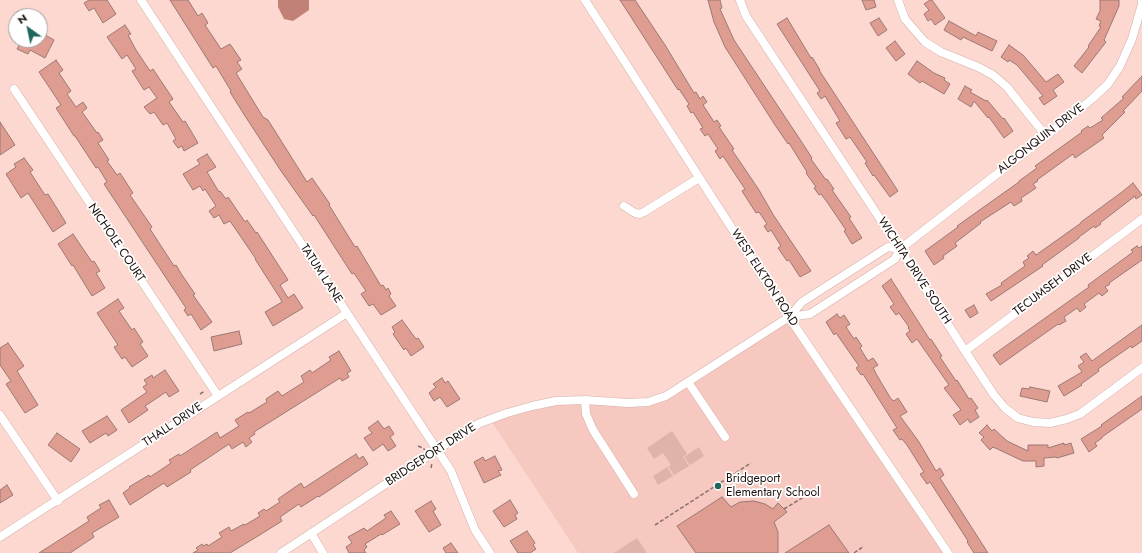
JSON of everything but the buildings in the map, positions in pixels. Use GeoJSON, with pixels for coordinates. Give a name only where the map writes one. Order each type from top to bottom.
{"type":"FeatureCollection","features":[{"type":"Feature","properties":{"kind":"street","name":"TATUM LANE"},"geometry":{"type":"LineString","coordinates":[[141,0],[451,471],[475,530],[490,553]]}},
{"type":"Feature","properties":{"kind":"street","name":"WEST ELKTON ROAD"},"geometry":{"type":"LineString","coordinates":[[585,0],[789,317],[948,553]]}},
{"type":"Feature","properties":{"kind":"street","name":"WICHITA DRIVE SOUTH"},"geometry":{"type":"LineString","coordinates":[[740,0],[746,16],[900,248],[965,351],[1005,408],[1018,418],[1033,422],[1050,423],[1067,419],[1080,414],[1142,368]]}},
{"type":"Feature","properties":{"kind":"street"},"geometry":{"type":"LineString","coordinates":[[898,0],[905,19],[925,42],[941,52],[993,74],[1007,87],[1046,136]]}},
{"type":"Feature","properties":{"kind":"street","name":"ALGONQUIN DRIVE"},"geometry":{"type":"LineString","coordinates":[[789,317],[810,314],[895,259],[900,248],[1092,99],[1108,84],[1120,66],[1132,39],[1142,0]]}},
{"type":"Feature","properties":{"kind":"street","name":"NICHOLE COURT"},"geometry":{"type":"LineString","coordinates":[[14,89],[218,396]]}},
{"type":"Feature","properties":{"kind":"street"},"geometry":{"type":"LineString","coordinates":[[624,206],[635,213],[640,214],[699,178]]}},
{"type":"Feature","properties":{"kind":"street","name":"TECUMSEH DRIVE"},"geometry":{"type":"LineString","coordinates":[[965,351],[1142,219]]}},
{"type":"Feature","properties":{"kind":"street","name":"ALGONQUIN DRIVE"},"geometry":{"type":"LineString","coordinates":[[789,317],[802,302],[888,247],[900,248]]}},
{"type":"Feature","properties":{"kind":"street","name":"THALL DRIVE"},"geometry":{"type":"LineString","coordinates":[[0,538],[347,313]]}},
{"type":"Feature","properties":{"kind":"street","name":"BRIDGEPORT DRIVE"},"geometry":{"type":"LineString","coordinates":[[281,553],[480,423],[507,412],[556,401],[585,400],[628,404],[648,402],[666,396],[789,317]]}},
{"type":"Feature","properties":{"kind":"street"},"geometry":{"type":"LineString","coordinates":[[688,382],[725,437]]}},
{"type":"Feature","properties":{"kind":"street"},"geometry":{"type":"LineString","coordinates":[[585,400],[586,414],[593,430],[634,494]]}},
{"type":"Feature","properties":{"kind":"street"},"geometry":{"type":"LineString","coordinates":[[0,415],[58,501]]}},
{"type":"Feature","properties":{"kind":"street"},"geometry":{"type":"LineString","coordinates":[[311,533],[323,553]]}},
{"type":"Feature","properties":{"kind":"path"},"geometry":{"type":"LineString","coordinates":[[418,446],[423,448]]}},
{"type":"Feature","properties":{"kind":"path"},"geometry":{"type":"LineString","coordinates":[[432,463],[432,468]]}},
{"type":"Feature","properties":{"kind":"path"},"geometry":{"type":"LineString","coordinates":[[654,526],[751,463]]}},
{"type":"Feature","properties":{"kind":"path"},"geometry":{"type":"LineString","coordinates":[[784,509],[820,487]]}},
{"type":"Feature","properties":{"kind":"path"},"geometry":{"type":"LineString","coordinates":[[855,553],[864,546]]}},
{"type":"Feature","properties":{"kind":"shaded area"},"geometry":{"type":"Polygon","coordinates":[[[278,0],[309,0],[309,10],[293,21],[284,19],[278,7],[278,0]]]}},
{"type":"Feature","properties":{"kind":"shaded area","name":"Bridgeport Elementary School"},"geometry":{"type":"Polygon","coordinates":[[[789,317],[947,553],[578,553],[490,419],[556,401],[628,403],[666,396],[789,317]]]}},
{"type":"Feature","properties":{"kind":"shaded area"},"geometry":{"type":"Polygon","coordinates":[[[672,431],[687,454],[683,457],[689,466],[674,475],[668,466],[671,465],[663,453],[654,459],[647,448],[672,431]]]}},
{"type":"Feature","properties":{"kind":"shaded area"},"geometry":{"type":"Polygon","coordinates":[[[699,447],[704,456],[690,465],[684,457],[699,447]]]}},
{"type":"Feature","properties":{"kind":"shaded area"},"geometry":{"type":"Polygon","coordinates":[[[667,467],[673,476],[658,485],[653,476],[667,467]]]}},
{"type":"Feature","properties":{"kind":"shaded area"},"geometry":{"type":"Polygon","coordinates":[[[637,538],[647,553],[614,553],[637,538]]]}},
{"type":"Feature","properties":{"kind":"place","name":"Bridgeport Elementary School"},"geometry":{"type":"Point","coordinates":[718,486]}}]}
